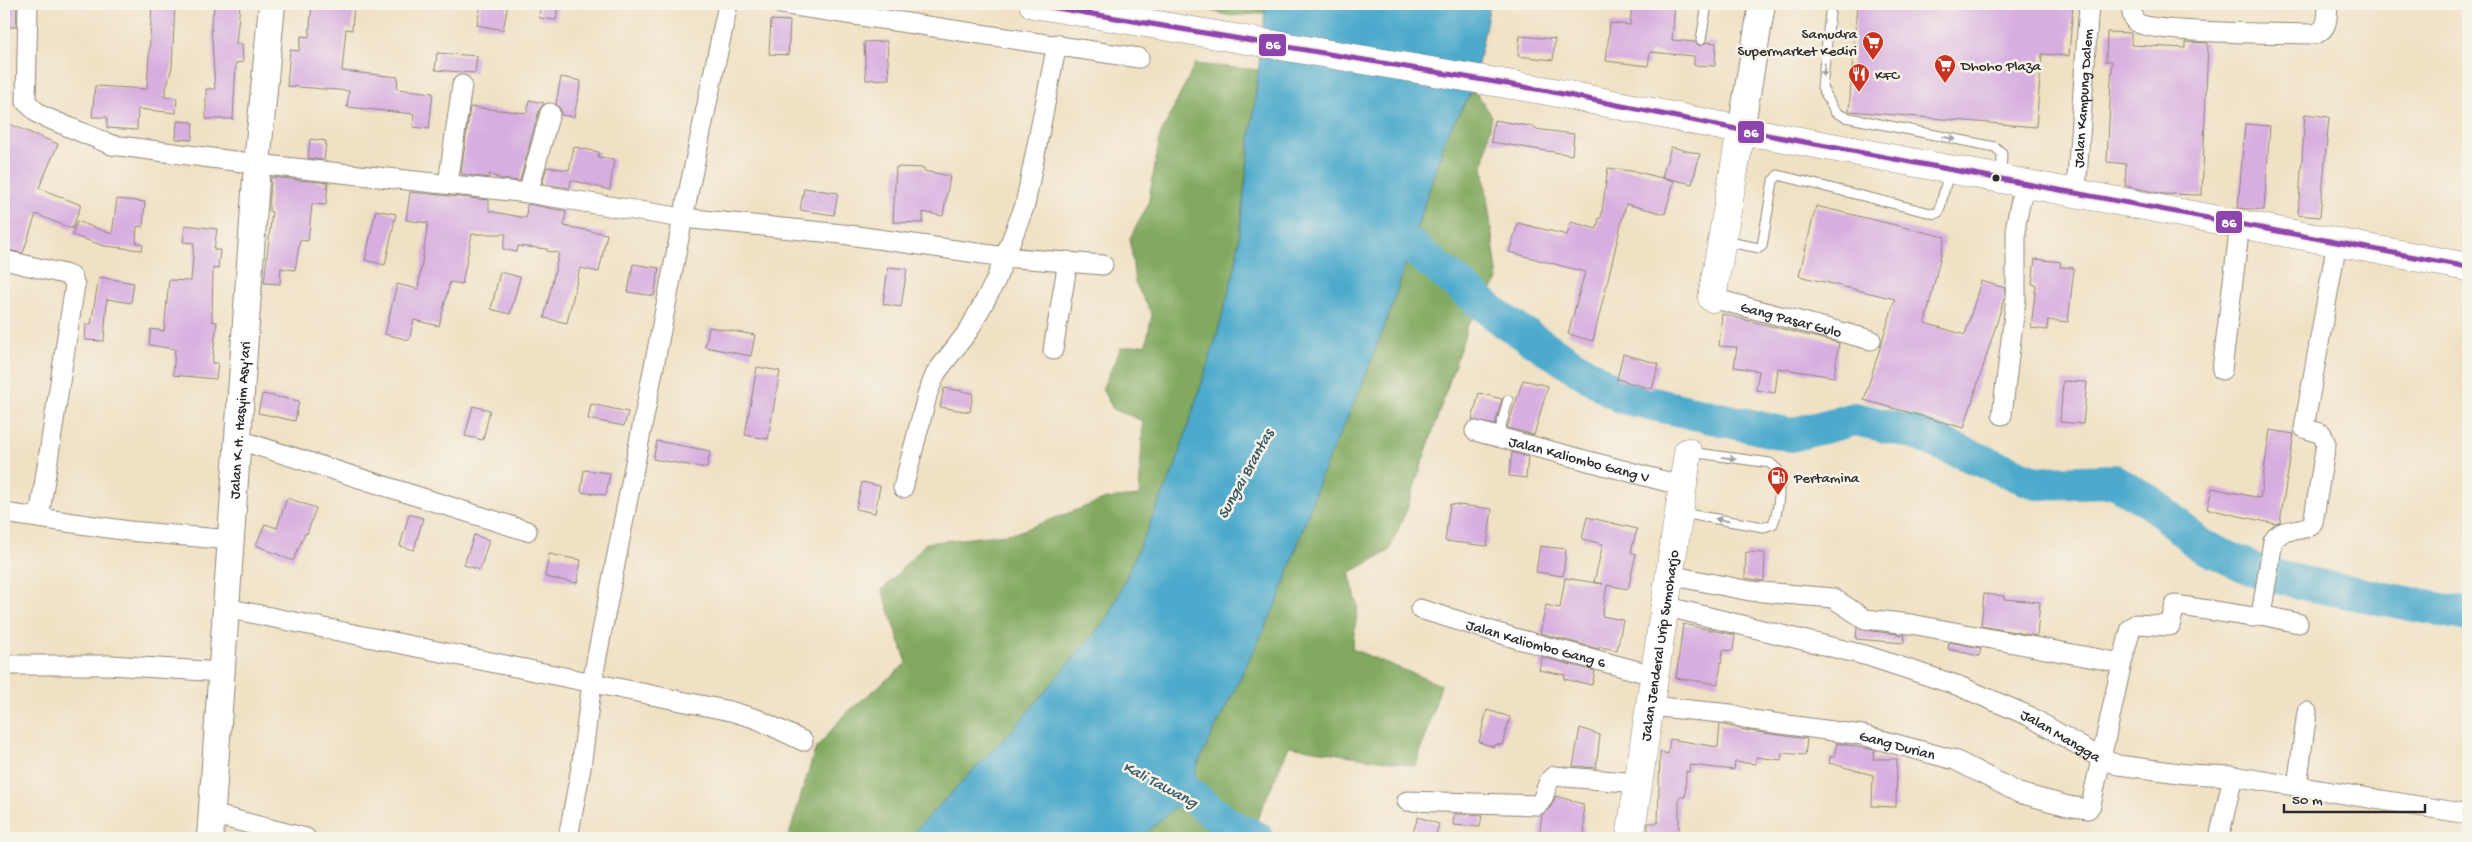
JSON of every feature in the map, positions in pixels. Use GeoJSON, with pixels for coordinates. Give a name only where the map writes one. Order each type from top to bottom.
{"type":"FeatureCollection","features":[{"type":"Feature","properties":{"kind":"main road"},"geometry":{"type":"LineString","coordinates":[[1033,4],[1548,91],[1949,170],[2468,267]]}},
{"type":"Feature","properties":{"kind":"main road"},"geometry":{"type":"LineString","coordinates":[[1712,298],[1741,130]]}},
{"type":"Feature","properties":{"kind":"main road","name":"Jalan Jenderal Urip Sumoharjo"},"geometry":{"type":"LineString","coordinates":[[1630,838],[1688,452]]}},
{"type":"Feature","properties":{"kind":"street"},"geometry":{"type":"LineString","coordinates":[[28,4],[26,102],[31,109],[40,115],[112,145],[258,164],[528,194],[683,218],[842,234],[1005,257],[1103,265]]}},
{"type":"Feature","properties":{"kind":"street","name":"Jalan K.H. Hasyim Asy'ari"},"geometry":{"type":"LineString","coordinates":[[211,826],[230,540],[272,4]]}},
{"type":"Feature","properties":{"kind":"street"},"geometry":{"type":"LineString","coordinates":[[568,838],[581,768],[592,682],[683,218],[728,4]]}},
{"type":"Feature","properties":{"kind":"street"},"geometry":{"type":"LineString","coordinates":[[781,4],[1057,44],[1139,58]]}},
{"type":"Feature","properties":{"kind":"street"},"geometry":{"type":"LineString","coordinates":[[1741,130],[1762,4]]}},
{"type":"Feature","properties":{"kind":"street","name":"Jalan Kampung Dalem"},"geometry":{"type":"LineString","coordinates":[[2076,194],[2089,4]]}},
{"type":"Feature","properties":{"kind":"street"},"geometry":{"type":"LineString","coordinates":[[2131,4],[2132,19],[2137,23],[2145,25],[2184,30],[2316,34],[2322,31],[2327,23],[2328,4]]}},
{"type":"Feature","properties":{"kind":"street"},"geometry":{"type":"LineString","coordinates":[[903,488],[921,412],[932,382],[946,359],[969,330],[995,282],[1026,205],[1057,44]]}},
{"type":"Feature","properties":{"kind":"street"},"geometry":{"type":"LineString","coordinates":[[448,184],[462,85]]}},
{"type":"Feature","properties":{"kind":"street"},"geometry":{"type":"LineString","coordinates":[[528,194],[550,113]]}},
{"type":"Feature","properties":{"kind":"street"},"geometry":{"type":"LineString","coordinates":[[2002,415],[2016,298],[2016,224],[2012,182]]}},
{"type":"Feature","properties":{"kind":"street"},"geometry":{"type":"LineString","coordinates":[[2222,370],[2240,224]]}},
{"type":"Feature","properties":{"kind":"street"},"geometry":{"type":"LineString","coordinates":[[2261,615],[2273,541],[2281,532],[2309,526],[2313,523],[2326,444],[2322,434],[2304,428],[2337,242]]}},
{"type":"Feature","properties":{"kind":"street"},"geometry":{"type":"LineString","coordinates":[[4,260],[64,274],[72,278],[75,285],[39,518]]}},
{"type":"Feature","properties":{"kind":"street"},"geometry":{"type":"LineString","coordinates":[[1053,350],[1068,261]]}},
{"type":"Feature","properties":{"kind":"street","name":"Gang Pasar Gulo"},"geometry":{"type":"LineString","coordinates":[[1712,298],[1871,340]]}},
{"type":"Feature","properties":{"kind":"street","name":"Jalan Kaliombo Gang V"},"geometry":{"type":"LineString","coordinates":[[1475,431],[1498,437],[1681,499]]}},
{"type":"Feature","properties":{"kind":"street"},"geometry":{"type":"LineString","coordinates":[[239,440],[527,531]]}},
{"type":"Feature","properties":{"kind":"street"},"geometry":{"type":"LineString","coordinates":[[4,513],[129,531],[230,540]]}},
{"type":"Feature","properties":{"kind":"street"},"geometry":{"type":"LineString","coordinates":[[1670,575],[1750,591],[1833,598],[1865,619],[1911,624],[2116,662],[2121,666]]}},
{"type":"Feature","properties":{"kind":"street"},"geometry":{"type":"LineString","coordinates":[[2102,759],[2130,628],[2136,624],[2170,626],[2175,605],[2253,617],[2261,615],[2298,623]]}},
{"type":"Feature","properties":{"kind":"street","name":"Jalan Mangga"},"geometry":{"type":"LineString","coordinates":[[1664,606],[1868,656],[1959,686],[2029,716],[2102,759],[2135,769],[2233,776],[2468,814]]}},
{"type":"Feature","properties":{"kind":"street"},"geometry":{"type":"LineString","coordinates":[[226,608],[730,711],[757,719],[803,741]]}},
{"type":"Feature","properties":{"kind":"street","name":"Jalan Kaliombo Gang 6"},"geometry":{"type":"LineString","coordinates":[[1420,610],[1518,639],[1653,675]]}},
{"type":"Feature","properties":{"kind":"street"},"geometry":{"type":"LineString","coordinates":[[4,665],[110,665],[222,672]]}},
{"type":"Feature","properties":{"kind":"street","name":"Gang Durian"},"geometry":{"type":"LineString","coordinates":[[1649,706],[1731,714],[1752,720],[1862,734],[1956,760],[2019,793],[2088,809],[2091,805],[2102,759]]}},
{"type":"Feature","properties":{"kind":"street"},"geometry":{"type":"LineString","coordinates":[[2298,786],[2306,712]]}},
{"type":"Feature","properties":{"kind":"street"},"geometry":{"type":"LineString","coordinates":[[1407,801],[1537,805],[1542,801],[1548,782],[1554,776],[1638,783]]}},
{"type":"Feature","properties":{"kind":"street"},"geometry":{"type":"LineString","coordinates":[[2219,838],[2233,776]]}},
{"type":"Feature","properties":{"kind":"street"},"geometry":{"type":"LineString","coordinates":[[211,826],[306,838]]}},
{"type":"Feature","properties":{"kind":"lane"},"geometry":{"type":"LineString","coordinates":[[1701,40],[1707,4]]}},
{"type":"Feature","properties":{"kind":"lane"},"geometry":{"type":"LineString","coordinates":[[1831,4],[1822,87],[1835,112],[1845,117],[1995,147],[2002,153],[2012,182]]}},
{"type":"Feature","properties":{"kind":"lane"},"geometry":{"type":"LineString","coordinates":[[1722,240],[1759,248],[1762,246],[1773,181],[1778,175],[1935,214],[1939,212],[1943,200],[1949,170]]}},
{"type":"Feature","properties":{"kind":"lane"},"geometry":{"type":"LineString","coordinates":[[1498,437],[1508,400]]}},
{"type":"Feature","properties":{"kind":"lane"},"geometry":{"type":"LineString","coordinates":[[1681,499],[1764,527],[1773,524],[1777,515],[1780,486],[1778,470],[1770,463],[1688,452]]}},
{"type":"Feature","properties":{"kind":"green space"},"geometry":{"type":"Polygon","coordinates":[[[1185,4],[1266,4],[1265,13],[1231,16],[1185,4]]]}},
{"type":"Feature","properties":{"kind":"green space"},"geometry":{"type":"Polygon","coordinates":[[[1195,64],[1258,70],[1236,264],[1217,335],[1175,467],[1109,616],[1015,727],[908,838],[788,838],[815,750],[844,715],[907,663],[882,590],[926,543],[1015,533],[1106,499],[1139,496],[1143,421],[1113,409],[1102,389],[1121,348],[1146,344],[1152,314],[1135,283],[1130,238],[1148,205],[1160,136],[1195,64]]]}},
{"type":"Feature","properties":{"kind":"green space"},"geometry":{"type":"Polygon","coordinates":[[[1473,89],[1492,116],[1483,167],[1498,280],[1468,325],[1407,509],[1389,551],[1349,573],[1358,606],[1352,649],[1441,685],[1416,766],[1289,746],[1249,838],[1140,838],[1198,763],[1278,601],[1320,478],[1362,385],[1393,303],[1446,136],[1473,89]]]}},
{"type":"Feature","properties":{"kind":"water","name":"Sungai Brantas"},"geometry":{"type":"Polygon","coordinates":[[[1266,4],[1490,4],[1473,89],[1446,136],[1393,303],[1362,385],[1320,478],[1278,601],[1198,763],[1189,794],[1141,838],[908,838],[1015,727],[1109,616],[1175,467],[1217,335],[1236,264],[1266,4]]]}},
{"type":"Feature","properties":{"kind":"building"},"geometry":{"type":"Polygon","coordinates":[[[152,4],[175,4],[172,67],[164,97],[177,98],[176,113],[138,109],[137,130],[107,128],[107,117],[92,117],[95,86],[147,89],[152,4]]]}},
{"type":"Feature","properties":{"kind":"building"},"geometry":{"type":"Polygon","coordinates":[[[215,4],[240,4],[236,44],[242,44],[243,62],[236,63],[233,119],[206,119],[206,89],[215,89],[211,24],[215,4]]]}},
{"type":"Feature","properties":{"kind":"building"},"geometry":{"type":"Polygon","coordinates":[[[312,4],[354,4],[352,30],[346,29],[342,71],[398,77],[397,89],[433,93],[429,129],[413,127],[414,114],[347,107],[349,91],[287,86],[290,50],[299,51],[301,36],[309,37],[312,4]]]}},
{"type":"Feature","properties":{"kind":"building"},"geometry":{"type":"Polygon","coordinates":[[[481,4],[508,4],[503,30],[477,25],[481,4]]]}},
{"type":"Feature","properties":{"kind":"building"},"geometry":{"type":"Polygon","coordinates":[[[541,4],[558,4],[556,20],[539,18],[541,4]]]}},
{"type":"Feature","properties":{"kind":"building"},"geometry":{"type":"Polygon","coordinates":[[[1632,4],[1675,4],[1672,40],[1695,42],[1700,46],[1707,42],[1716,43],[1715,66],[1694,65],[1694,56],[1650,52],[1648,66],[1606,61],[1610,23],[1630,25],[1632,4]]]}},
{"type":"Feature","properties":{"kind":"building","name":"Dhoho Plaza"},"geometry":{"type":"Polygon","coordinates":[[[1857,4],[2073,4],[2069,56],[2042,54],[2036,127],[1849,111],[1857,4]]]}},
{"type":"Feature","properties":{"kind":"building"},"geometry":{"type":"Polygon","coordinates":[[[4,5],[17,5],[16,27],[4,27],[4,5]]]}},
{"type":"Feature","properties":{"kind":"building"},"geometry":{"type":"Polygon","coordinates":[[[771,20],[790,21],[788,55],[769,54],[771,20]]]}},
{"type":"Feature","properties":{"kind":"building"},"geometry":{"type":"Polygon","coordinates":[[[2107,32],[2131,33],[2131,45],[2185,48],[2185,42],[2208,43],[2202,195],[2164,194],[2125,186],[2126,164],[2107,162],[2112,61],[2106,61],[2107,32]]]}},
{"type":"Feature","properties":{"kind":"building"},"geometry":{"type":"Polygon","coordinates":[[[1520,36],[1555,39],[1553,60],[1518,56],[1520,36]]]}},
{"type":"Feature","properties":{"kind":"building"},"geometry":{"type":"Polygon","coordinates":[[[887,41],[889,79],[866,80],[864,42],[887,41]]]}},
{"type":"Feature","properties":{"kind":"building"},"geometry":{"type":"Polygon","coordinates":[[[437,53],[477,56],[475,73],[435,70],[437,53]]]}},
{"type":"Feature","properties":{"kind":"building"},"geometry":{"type":"Polygon","coordinates":[[[561,77],[581,81],[574,117],[561,115],[561,110],[556,104],[561,77]]]}},
{"type":"Feature","properties":{"kind":"building"},"geometry":{"type":"Polygon","coordinates":[[[529,100],[544,103],[539,110],[520,181],[501,179],[489,174],[489,178],[461,174],[470,107],[527,113],[529,100]]]}},
{"type":"Feature","properties":{"kind":"building"},"geometry":{"type":"Polygon","coordinates":[[[2305,114],[2329,117],[2320,217],[2298,215],[2305,114]]]}},
{"type":"Feature","properties":{"kind":"building"},"geometry":{"type":"Polygon","coordinates":[[[1494,120],[1535,127],[1535,129],[1574,134],[1572,155],[1491,142],[1494,120]]]}},
{"type":"Feature","properties":{"kind":"building"},"geometry":{"type":"Polygon","coordinates":[[[177,121],[193,122],[192,140],[176,139],[177,121]]]}},
{"type":"Feature","properties":{"kind":"building"},"geometry":{"type":"Polygon","coordinates":[[[4,122],[58,144],[39,188],[81,205],[72,229],[36,214],[23,253],[4,249],[4,122]]]}},
{"type":"Feature","properties":{"kind":"building"},"geometry":{"type":"Polygon","coordinates":[[[2245,124],[2270,126],[2264,210],[2238,208],[2245,124]]]}},
{"type":"Feature","properties":{"kind":"building"},"geometry":{"type":"Polygon","coordinates":[[[310,139],[326,141],[324,160],[308,158],[310,139]]]}},
{"type":"Feature","properties":{"kind":"building"},"geometry":{"type":"Polygon","coordinates":[[[574,147],[599,152],[598,157],[614,159],[610,190],[571,180],[570,188],[542,184],[547,167],[569,170],[574,147]]]}},
{"type":"Feature","properties":{"kind":"building"},"geometry":{"type":"Polygon","coordinates":[[[1671,147],[1700,154],[1692,184],[1662,177],[1671,147]]]}},
{"type":"Feature","properties":{"kind":"building"},"geometry":{"type":"Polygon","coordinates":[[[896,167],[924,168],[924,171],[950,176],[943,216],[923,212],[923,223],[893,222],[896,167]]]}},
{"type":"Feature","properties":{"kind":"building"},"geometry":{"type":"Polygon","coordinates":[[[1608,168],[1638,172],[1674,181],[1665,214],[1626,204],[1593,341],[1568,334],[1585,272],[1509,252],[1518,223],[1567,235],[1571,222],[1597,229],[1599,218],[1601,218],[1608,168]]]}},
{"type":"Feature","properties":{"kind":"building"},"geometry":{"type":"Polygon","coordinates":[[[271,177],[328,183],[326,205],[312,204],[308,241],[300,240],[295,270],[281,268],[280,284],[264,283],[272,212],[269,211],[271,177]]]}},
{"type":"Feature","properties":{"kind":"building"},"geometry":{"type":"Polygon","coordinates":[[[804,188],[838,193],[834,215],[800,210],[804,188]]]}},
{"type":"Feature","properties":{"kind":"building"},"geometry":{"type":"Polygon","coordinates":[[[410,192],[489,200],[489,211],[526,218],[527,204],[566,211],[564,226],[607,234],[599,272],[580,268],[567,323],[544,318],[559,253],[547,251],[547,249],[518,246],[517,252],[503,249],[506,234],[472,234],[462,284],[450,282],[439,326],[414,320],[409,340],[385,334],[397,284],[418,289],[428,223],[406,220],[410,192]]]}},
{"type":"Feature","properties":{"kind":"building"},"geometry":{"type":"Polygon","coordinates":[[[117,199],[145,202],[143,227],[137,226],[136,242],[143,245],[142,250],[104,246],[72,235],[77,221],[112,234],[117,199]]]}},
{"type":"Feature","properties":{"kind":"building"},"geometry":{"type":"Polygon","coordinates":[[[1816,206],[1945,237],[1925,323],[1965,335],[1981,281],[2005,288],[2005,296],[1964,428],[1864,400],[1895,299],[1799,276],[1816,206]]]}},
{"type":"Feature","properties":{"kind":"building"},"geometry":{"type":"Polygon","coordinates":[[[376,210],[396,214],[385,265],[365,260],[376,210]]]}},
{"type":"Feature","properties":{"kind":"building"},"geometry":{"type":"Polygon","coordinates":[[[185,225],[217,229],[214,250],[220,250],[218,269],[213,268],[212,321],[217,322],[212,363],[218,363],[216,379],[173,375],[175,349],[149,345],[151,329],[164,331],[169,280],[191,281],[194,243],[183,242],[185,225]]]}},
{"type":"Feature","properties":{"kind":"building"},"geometry":{"type":"Polygon","coordinates":[[[2035,259],[2061,262],[2060,267],[2074,268],[2068,322],[2048,320],[2047,330],[2031,328],[2036,285],[2032,284],[2035,259]]]}},
{"type":"Feature","properties":{"kind":"building"},"geometry":{"type":"Polygon","coordinates":[[[633,264],[659,268],[654,296],[628,292],[633,264]]]}},
{"type":"Feature","properties":{"kind":"building"},"geometry":{"type":"Polygon","coordinates":[[[888,267],[907,269],[901,307],[883,304],[888,267]]]}},
{"type":"Feature","properties":{"kind":"building"},"geometry":{"type":"Polygon","coordinates":[[[500,272],[520,277],[510,314],[491,309],[500,272]]]}},
{"type":"Feature","properties":{"kind":"building"},"geometry":{"type":"Polygon","coordinates":[[[99,277],[134,283],[131,303],[107,299],[104,341],[85,340],[86,324],[91,324],[99,277]]]}},
{"type":"Feature","properties":{"kind":"building"},"geometry":{"type":"Polygon","coordinates":[[[1722,314],[1839,343],[1834,377],[1778,368],[1775,393],[1756,390],[1759,371],[1734,367],[1737,347],[1719,346],[1722,314]]]}},
{"type":"Feature","properties":{"kind":"building"},"geometry":{"type":"Polygon","coordinates":[[[709,327],[755,335],[751,356],[705,347],[709,327]]]}},
{"type":"Feature","properties":{"kind":"building"},"geometry":{"type":"Polygon","coordinates":[[[1623,354],[1659,364],[1652,389],[1617,379],[1623,354]]]}},
{"type":"Feature","properties":{"kind":"building"},"geometry":{"type":"Polygon","coordinates":[[[757,367],[780,371],[768,439],[745,435],[757,367]]]}},
{"type":"Feature","properties":{"kind":"building"},"geometry":{"type":"Polygon","coordinates":[[[1523,380],[1548,386],[1534,435],[1507,428],[1523,380]]]}},
{"type":"Feature","properties":{"kind":"building"},"geometry":{"type":"Polygon","coordinates":[[[2063,381],[2087,382],[2083,424],[2060,422],[2063,381]]]}},
{"type":"Feature","properties":{"kind":"building"},"geometry":{"type":"Polygon","coordinates":[[[944,388],[973,393],[970,412],[940,407],[944,388]]]}},
{"type":"Feature","properties":{"kind":"building"},"geometry":{"type":"Polygon","coordinates":[[[1479,393],[1502,399],[1495,425],[1472,420],[1479,393]]]}},
{"type":"Feature","properties":{"kind":"building"},"geometry":{"type":"Polygon","coordinates":[[[262,394],[299,401],[295,421],[258,413],[262,394]]]}},
{"type":"Feature","properties":{"kind":"building"},"geometry":{"type":"Polygon","coordinates":[[[591,404],[628,412],[624,426],[588,419],[591,404]]]}},
{"type":"Feature","properties":{"kind":"building"},"geometry":{"type":"Polygon","coordinates":[[[473,406],[490,410],[483,440],[465,436],[473,406]]]}},
{"type":"Feature","properties":{"kind":"building"},"geometry":{"type":"Polygon","coordinates":[[[2270,430],[2294,434],[2280,522],[2276,524],[2207,509],[2212,488],[2260,498],[2270,430]]]}},
{"type":"Feature","properties":{"kind":"building"},"geometry":{"type":"Polygon","coordinates":[[[657,441],[710,451],[707,468],[653,459],[657,441]]]}},
{"type":"Feature","properties":{"kind":"building"},"geometry":{"type":"Polygon","coordinates":[[[1512,452],[1528,457],[1526,478],[1509,476],[1512,452]]]}},
{"type":"Feature","properties":{"kind":"building"},"geometry":{"type":"Polygon","coordinates":[[[584,470],[610,473],[606,495],[581,492],[584,470]]]}},
{"type":"Feature","properties":{"kind":"building"},"geometry":{"type":"Polygon","coordinates":[[[862,482],[880,486],[875,513],[856,509],[862,482]]]}},
{"type":"Feature","properties":{"kind":"building"},"geometry":{"type":"Polygon","coordinates":[[[287,498],[316,508],[307,534],[305,533],[293,561],[256,545],[265,524],[277,528],[287,498]]]}},
{"type":"Feature","properties":{"kind":"building"},"geometry":{"type":"Polygon","coordinates":[[[1450,504],[1492,509],[1487,546],[1445,541],[1450,504]]]}},
{"type":"Feature","properties":{"kind":"building"},"geometry":{"type":"Polygon","coordinates":[[[409,514],[423,518],[414,550],[400,546],[409,514]]]}},
{"type":"Feature","properties":{"kind":"building"},"geometry":{"type":"Polygon","coordinates":[[[1587,517],[1637,529],[1631,552],[1636,554],[1628,589],[1607,585],[1602,616],[1623,620],[1617,650],[1600,647],[1599,649],[1540,633],[1546,605],[1560,608],[1565,578],[1603,584],[1594,582],[1603,544],[1582,539],[1587,517]]]}},
{"type":"Feature","properties":{"kind":"building"},"geometry":{"type":"Polygon","coordinates":[[[474,535],[489,540],[480,570],[464,565],[474,535]]]}},
{"type":"Feature","properties":{"kind":"building"},"geometry":{"type":"Polygon","coordinates":[[[1540,546],[1566,549],[1563,576],[1536,572],[1540,546]]]}},
{"type":"Feature","properties":{"kind":"building"},"geometry":{"type":"Polygon","coordinates":[[[1746,552],[1765,553],[1764,581],[1745,578],[1746,552]]]}},
{"type":"Feature","properties":{"kind":"building"},"geometry":{"type":"Polygon","coordinates":[[[549,554],[581,560],[577,583],[545,577],[549,554]]]}},
{"type":"Feature","properties":{"kind":"building"},"geometry":{"type":"Polygon","coordinates":[[[1984,594],[2004,596],[2004,599],[2040,602],[2037,636],[1981,626],[1984,594]]]}},
{"type":"Feature","properties":{"kind":"building"},"geometry":{"type":"Polygon","coordinates":[[[1683,624],[1735,635],[1733,651],[1723,650],[1718,684],[1676,678],[1683,624]]]}},
{"type":"Feature","properties":{"kind":"building"},"geometry":{"type":"Polygon","coordinates":[[[1857,627],[1864,630],[1905,635],[1904,643],[1856,639],[1857,627]]]}},
{"type":"Feature","properties":{"kind":"building"},"geometry":{"type":"Polygon","coordinates":[[[1949,642],[1981,648],[1979,656],[1948,649],[1949,642]]]}},
{"type":"Feature","properties":{"kind":"building"},"geometry":{"type":"Polygon","coordinates":[[[1542,657],[1595,671],[1592,685],[1564,679],[1565,675],[1539,670],[1542,657]]]}},
{"type":"Feature","properties":{"kind":"building"},"geometry":{"type":"Polygon","coordinates":[[[1487,710],[1510,717],[1502,745],[1495,744],[1494,747],[1479,742],[1487,710]]]}},
{"type":"Feature","properties":{"kind":"building"},"geometry":{"type":"Polygon","coordinates":[[[1720,724],[1750,731],[1807,739],[1805,755],[1782,753],[1781,760],[1756,757],[1756,764],[1735,762],[1734,770],[1690,765],[1689,772],[1686,771],[1685,797],[1679,797],[1679,838],[1648,838],[1648,823],[1658,823],[1660,752],[1668,754],[1670,739],[1718,747],[1720,724]]]}},
{"type":"Feature","properties":{"kind":"building"},"geometry":{"type":"Polygon","coordinates":[[[1580,728],[1600,735],[1596,768],[1573,766],[1580,728]]]}},
{"type":"Feature","properties":{"kind":"building"},"geometry":{"type":"Polygon","coordinates":[[[1837,743],[1875,750],[1873,759],[1897,759],[1896,807],[1872,806],[1873,775],[1829,763],[1830,757],[1834,757],[1837,743]]]}},
{"type":"Feature","properties":{"kind":"building"},"geometry":{"type":"Polygon","coordinates":[[[1556,796],[1583,804],[1585,838],[1539,838],[1542,814],[1550,808],[1556,796]]]}},
{"type":"Feature","properties":{"kind":"building"},"geometry":{"type":"Polygon","coordinates":[[[1454,814],[1482,815],[1480,827],[1453,825],[1454,814]]]}},
{"type":"Feature","properties":{"kind":"building"},"geometry":{"type":"Polygon","coordinates":[[[1418,817],[1439,824],[1435,838],[1411,838],[1418,817]]]}},
{"type":"Feature","properties":{"kind":"waterway"},"geometry":{"type":"LineString","coordinates":[[1371,225],[1412,247],[1504,321],[1622,397],[1791,435],[1855,419],[1912,432],[2037,483],[2114,481],[2152,503],[2200,545],[2264,574],[2468,615]]}},
{"type":"Feature","properties":{"kind":"waterway","name":"Kali Tawang"},"geometry":{"type":"LineString","coordinates":[[1148,775],[1189,794],[1232,827],[1257,838]]}},
{"type":"Feature","properties":{"kind":"transit line","name":"86"},"geometry":{"type":"LineString","coordinates":[[1033,4],[1548,91],[1741,130],[2468,267]]}},
{"type":"Feature","properties":{"kind":"place","name":"Samudra Supermarket Kediri"},"geometry":{"type":"Point","coordinates":[1873,61]}},
{"type":"Feature","properties":{"kind":"place","name":"Dhoho Plaza"},"geometry":{"type":"Point","coordinates":[1945,84]}},
{"type":"Feature","properties":{"kind":"place","name":"KFC"},"geometry":{"type":"Point","coordinates":[1859,93]}},
{"type":"Feature","properties":{"kind":"place","name":"Pertamina"},"geometry":{"type":"Point","coordinates":[1778,496]}}]}
